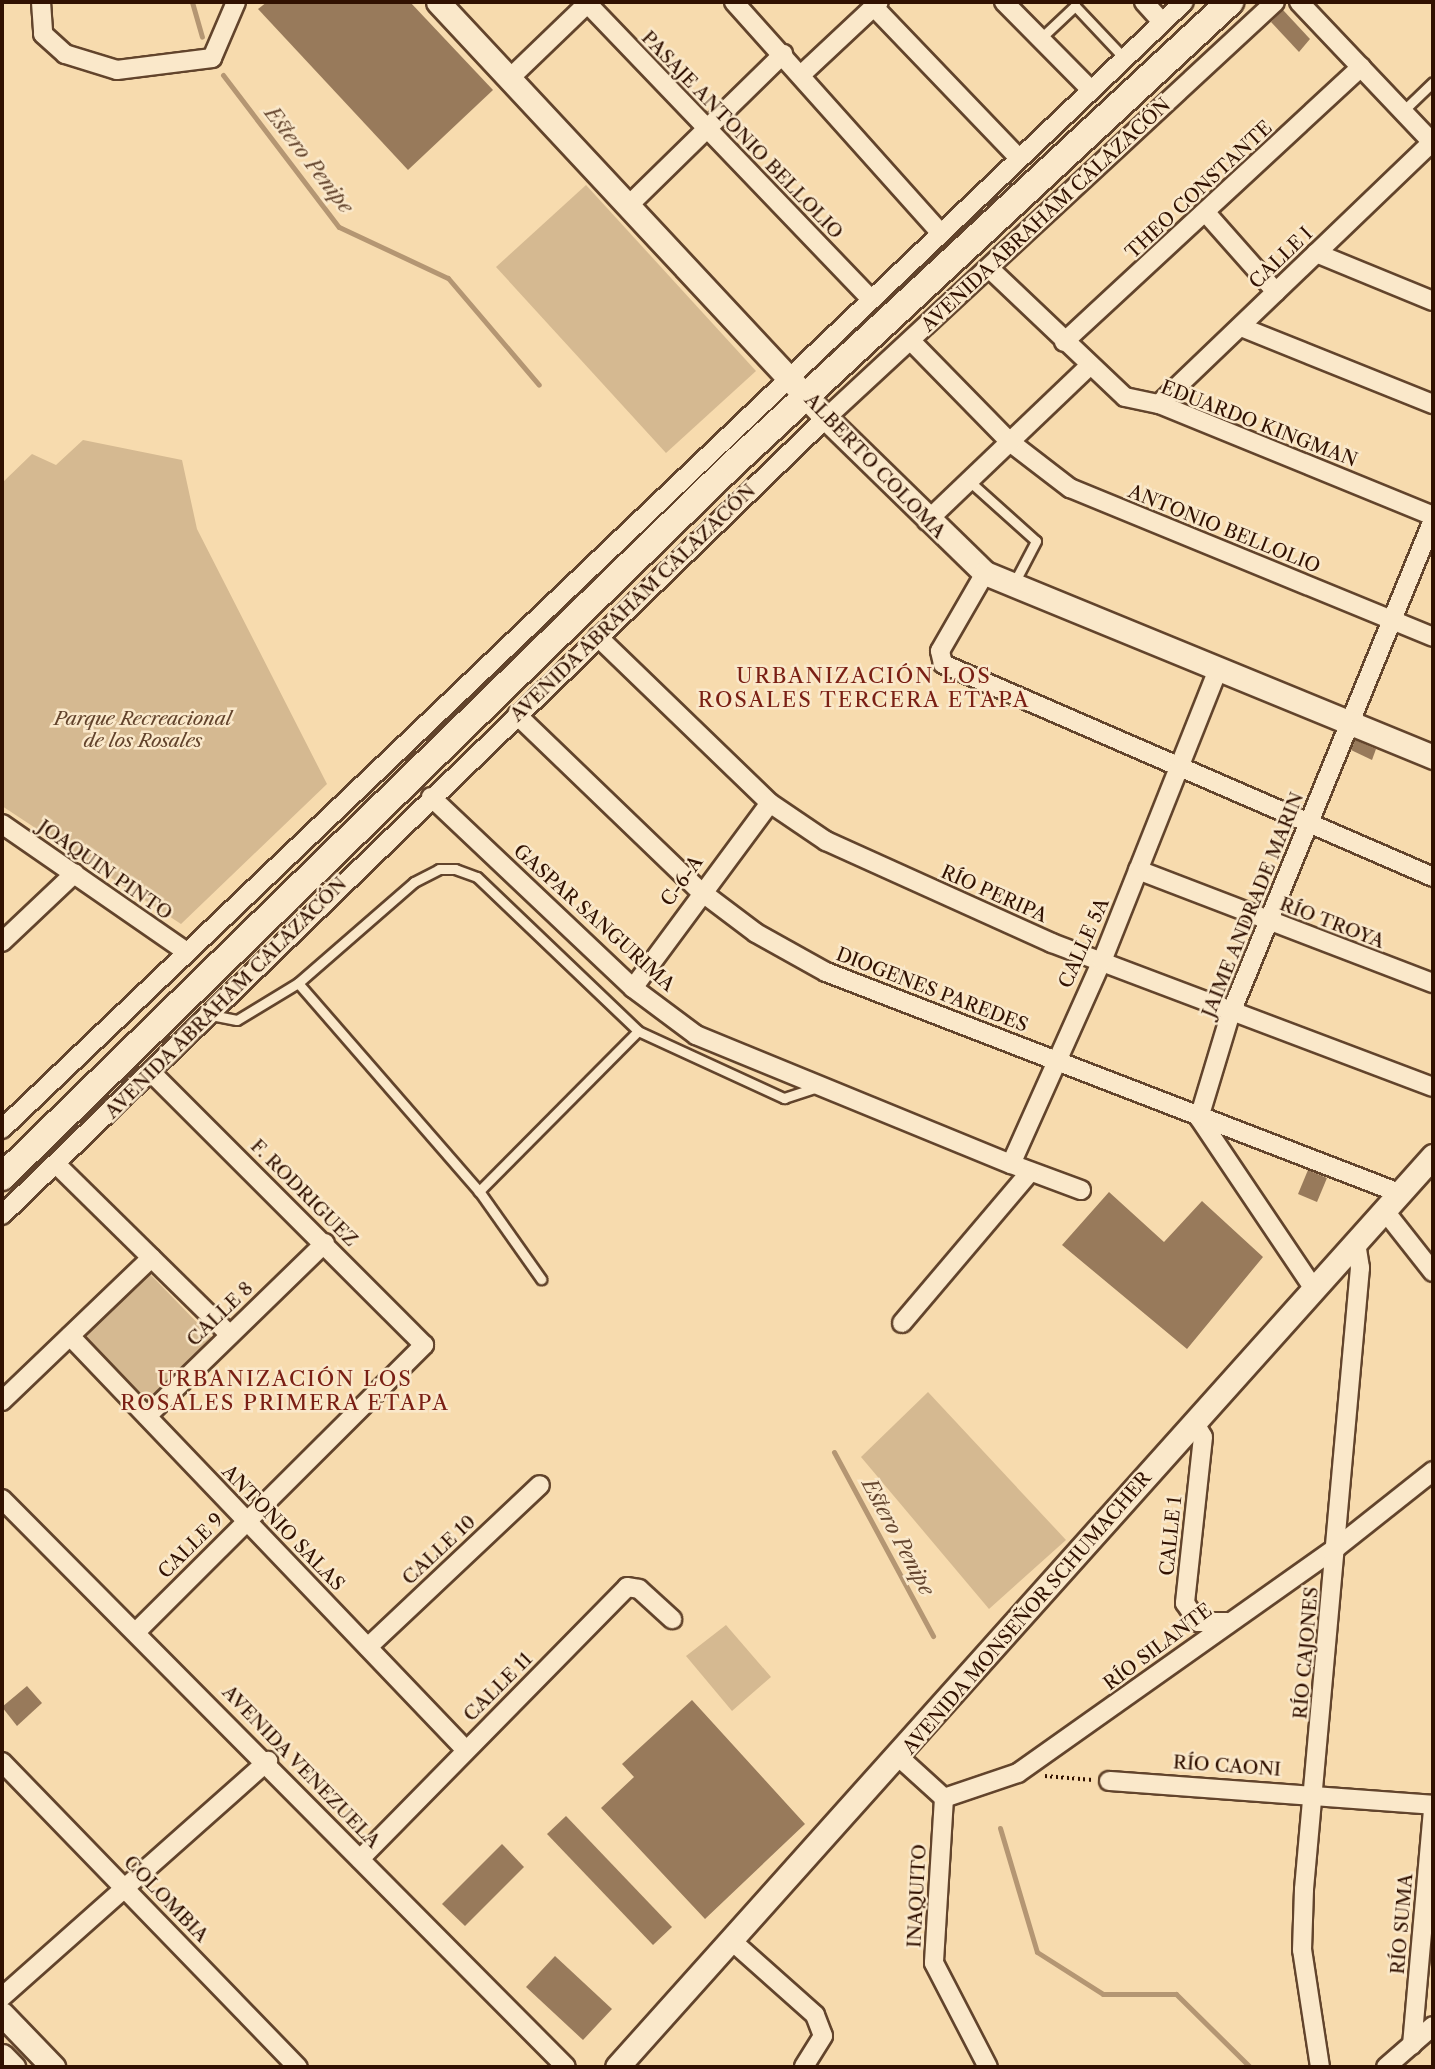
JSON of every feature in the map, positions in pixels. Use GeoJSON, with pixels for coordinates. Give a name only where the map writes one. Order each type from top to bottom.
{"type":"FeatureCollection","features":[{"type":"Feature","properties":{"kind":"main road","name":"AVENIDA ABRAHAM CALAZACÓN"},"geometry":{"type":"LineString","coordinates":[[2,1177],[805,395],[1230,2]]}},
{"type":"Feature","properties":{"kind":"street"},"geometry":{"type":"LineString","coordinates":[[41,2],[43,34],[65,54],[117,70],[212,58],[236,2]]}},
{"type":"Feature","properties":{"kind":"street","name":"ALBERTO COLOMA"},"geometry":{"type":"LineString","coordinates":[[438,2],[826,418],[927,521],[985,573],[1012,587],[1433,757]]}},
{"type":"Feature","properties":{"kind":"street"},"geometry":{"type":"LineString","coordinates":[[734,2],[802,74],[939,230]]}},
{"type":"Feature","properties":{"kind":"street"},"geometry":{"type":"LineString","coordinates":[[1004,2],[1090,89]]}},
{"type":"Feature","properties":{"kind":"street"},"geometry":{"type":"LineString","coordinates":[[1144,2],[1162,22]]}},
{"type":"Feature","properties":{"kind":"street"},"geometry":{"type":"LineString","coordinates":[[5,1119],[939,230],[1184,2]]}},
{"type":"Feature","properties":{"kind":"street","name":"AVENIDA ABRAHAM CALAZACÓN"},"geometry":{"type":"LineString","coordinates":[[2,1215],[152,1073],[431,797],[826,418],[1275,2]]}},
{"type":"Feature","properties":{"kind":"street"},"geometry":{"type":"LineString","coordinates":[[1299,2],[1433,142]]}},
{"type":"Feature","properties":{"kind":"street"},"geometry":{"type":"LineString","coordinates":[[509,79],[587,3]]}},
{"type":"Feature","properties":{"kind":"street","name":"PASAJE ANTONIO BELLOLIO"},"geometry":{"type":"LineString","coordinates":[[587,3],[869,297]]}},
{"type":"Feature","properties":{"kind":"street"},"geometry":{"type":"LineString","coordinates":[[802,74],[876,4],[1018,157]]}},
{"type":"Feature","properties":{"kind":"street"},"geometry":{"type":"LineString","coordinates":[[629,205],[710,132],[783,54]]}},
{"type":"Feature","properties":{"kind":"street","name":"THEO CONSTANTE"},"geometry":{"type":"LineString","coordinates":[[1064,342],[1207,214],[1361,67]]}},
{"type":"Feature","properties":{"kind":"street","name":"CALLE I"},"geometry":{"type":"LineString","coordinates":[[1159,404],[1433,142]]}},
{"type":"Feature","properties":{"kind":"street"},"geometry":{"type":"LineString","coordinates":[[1207,214],[1276,292]]}},
{"type":"Feature","properties":{"kind":"street"},"geometry":{"type":"LineString","coordinates":[[1316,253],[1433,300]]}},
{"type":"Feature","properties":{"kind":"street","name":"EDUARDO KINGMAN"},"geometry":{"type":"LineString","coordinates":[[989,268],[1088,367],[1125,397],[1159,404],[1433,518]]}},
{"type":"Feature","properties":{"kind":"street"},"geometry":{"type":"LineString","coordinates":[[1241,327],[1433,404]]}},
{"type":"Feature","properties":{"kind":"street","name":"ANTONIO BELLOLIO"},"geometry":{"type":"LineString","coordinates":[[911,341],[1010,442],[1070,488],[1433,637]]}},
{"type":"Feature","properties":{"kind":"street"},"geometry":{"type":"LineString","coordinates":[[927,521],[1088,367]]}},
{"type":"Feature","properties":{"kind":"street","name":"JAIME ANDRADE MARIN"},"geometry":{"type":"LineString","coordinates":[[1199,1118],[1230,1015],[1306,827],[1353,723],[1390,620],[1433,518]]}},
{"type":"Feature","properties":{"kind":"street"},"geometry":{"type":"LineString","coordinates":[[985,573],[940,650],[943,664],[1180,766],[1306,827],[1433,877]]}},
{"type":"Feature","properties":{"kind":"street","name":"RÍO PERIPA"},"geometry":{"type":"LineString","coordinates":[[598,637],[770,803],[827,841],[1230,1015],[1433,1087]]}},
{"type":"Feature","properties":{"kind":"street","name":"CALLE 5A"},"geometry":{"type":"LineString","coordinates":[[1011,1164],[1053,1058],[1102,961],[1218,669]]}},
{"type":"Feature","properties":{"kind":"street","name":"DIOGENES PAREDES"},"geometry":{"type":"LineString","coordinates":[[517,715],[699,890],[826,972],[1053,1058],[1392,1202]]}},
{"type":"Feature","properties":{"kind":"street","name":"GASPAR SANGURIMA"},"geometry":{"type":"LineString","coordinates":[[431,797],[633,988],[696,1035],[815,1088],[1011,1164]]}},
{"type":"Feature","properties":{"kind":"street","name":"C-6-A"},"geometry":{"type":"LineString","coordinates":[[633,988],[699,890],[770,803]]}},
{"type":"Feature","properties":{"kind":"street","name":"JOAQUIN PINTO"},"geometry":{"type":"LineString","coordinates":[[2,824],[184,950]]}},
{"type":"Feature","properties":{"kind":"street","name":"RÍO TROYA"},"geometry":{"type":"LineString","coordinates":[[1138,870],[1433,983]]}},
{"type":"Feature","properties":{"kind":"street"},"geometry":{"type":"LineString","coordinates":[[2,942],[75,873]]}},
{"type":"Feature","properties":{"kind":"street","name":"F. RODRIGUEZ"},"geometry":{"type":"LineString","coordinates":[[152,1073],[325,1243],[424,1345]]}},
{"type":"Feature","properties":{"kind":"street"},"geometry":{"type":"LineString","coordinates":[[1199,1118],[1314,1289]]}},
{"type":"Feature","properties":{"kind":"street","name":"AVENIDA MONSEÑOR SCHUMACHER"},"geometry":{"type":"LineString","coordinates":[[617,2067],[900,1758],[1194,1422],[1433,1156]]}},
{"type":"Feature","properties":{"kind":"street"},"geometry":{"type":"LineString","coordinates":[[57,1164],[229,1334]]}},
{"type":"Feature","properties":{"kind":"street"},"geometry":{"type":"LineString","coordinates":[[1011,1164],[1081,1190]]}},
{"type":"Feature","properties":{"kind":"street"},"geometry":{"type":"LineString","coordinates":[[902,1323],[1030,1172]]}},
{"type":"Feature","properties":{"kind":"street"},"geometry":{"type":"LineString","coordinates":[[1392,1202],[1433,1272]]}},
{"type":"Feature","properties":{"kind":"street","name":"RÍO CAJONES"},"geometry":{"type":"LineString","coordinates":[[1320,2067],[1302,1950],[1360,1268],[1356,1242]]}},
{"type":"Feature","properties":{"kind":"street","name":"CALLE 8"},"geometry":{"type":"LineString","coordinates":[[147,1416],[325,1243]]}},
{"type":"Feature","properties":{"kind":"street"},"geometry":{"type":"LineString","coordinates":[[2,1401],[151,1258]]}},
{"type":"Feature","properties":{"kind":"street","name":"ANTONIO SALAS"},"geometry":{"type":"LineString","coordinates":[[71,1336],[466,1749]]}},
{"type":"Feature","properties":{"kind":"street","name":"CALLE 9"},"geometry":{"type":"LineString","coordinates":[[138,1630],[424,1345]]}},
{"type":"Feature","properties":{"kind":"street","name":"CALLE 1"},"geometry":{"type":"LineString","coordinates":[[1194,1422],[1203,1437],[1185,1603],[1198,1622],[1227,1622]]}},
{"type":"Feature","properties":{"kind":"street","name":"RÍO SILANTE"},"geometry":{"type":"LineString","coordinates":[[944,1798],[1018,1773],[1227,1622],[1336,1548],[1433,1471]]}},
{"type":"Feature","properties":{"kind":"street","name":"CALLE 10"},"geometry":{"type":"LineString","coordinates":[[368,1647],[540,1485]]}},
{"type":"Feature","properties":{"kind":"street","name":"AVENIDA VENEZUELA"},"geometry":{"type":"LineString","coordinates":[[2,1499],[138,1630],[566,2067]]}},
{"type":"Feature","properties":{"kind":"street","name":"CALLE 11"},"geometry":{"type":"LineString","coordinates":[[360,1859],[627,1587],[639,1588],[672,1619]]}},
{"type":"Feature","properties":{"kind":"street"},"geometry":{"type":"LineString","coordinates":[[900,1758],[944,1798]]}},
{"type":"Feature","properties":{"kind":"street"},"geometry":{"type":"LineString","coordinates":[[2,1997],[268,1761]]}},
{"type":"Feature","properties":{"kind":"street","name":"COLOMBIA"},"geometry":{"type":"LineString","coordinates":[[2,1762],[298,2067]]}},
{"type":"Feature","properties":{"kind":"street","name":"RÍO CAONI"},"geometry":{"type":"LineString","coordinates":[[1109,1781],[1315,1793],[1433,1807]]}},
{"type":"Feature","properties":{"kind":"street","name":"INAQUITO"},"geometry":{"type":"LineString","coordinates":[[944,1798],[934,1963],[988,2067]]}},
{"type":"Feature","properties":{"kind":"street","name":"RÍO SUMA"},"geometry":{"type":"LineString","coordinates":[[1412,2045],[1433,1807]]}},
{"type":"Feature","properties":{"kind":"street"},"geometry":{"type":"LineString","coordinates":[[732,1941],[815,2015],[823,2036],[804,2067]]}},
{"type":"Feature","properties":{"kind":"street"},"geometry":{"type":"LineString","coordinates":[[2,2014],[53,2067]]}},
{"type":"Feature","properties":{"kind":"street"},"geometry":{"type":"LineString","coordinates":[[1386,2067],[1433,2026]]}},
{"type":"Feature","properties":{"kind":"street"},"geometry":{"type":"LineString","coordinates":[[2,2056],[12,2067]]}},
{"type":"Feature","properties":{"kind":"lane"},"geometry":{"type":"LineString","coordinates":[[1041,38],[1075,6],[1124,58]]}},
{"type":"Feature","properties":{"kind":"lane"},"geometry":{"type":"LineString","coordinates":[[1404,110],[1433,82]]}},
{"type":"Feature","properties":{"kind":"lane"},"geometry":{"type":"LineString","coordinates":[[968,480],[1036,541],[1012,587]]}},
{"type":"Feature","properties":{"kind":"lane"},"geometry":{"type":"LineString","coordinates":[[211,1015],[237,1020],[298,983],[414,882],[439,869],[455,870],[477,877],[638,1031],[784,1098],[815,1088]]}},
{"type":"Feature","properties":{"kind":"lane"},"geometry":{"type":"LineString","coordinates":[[298,983],[479,1191],[541,1279]]}},
{"type":"Feature","properties":{"kind":"lane"},"geometry":{"type":"LineString","coordinates":[[479,1191],[638,1031]]}},
{"type":"Feature","properties":{"kind":"path"},"geometry":{"type":"LineString","coordinates":[[1018,1773],[1109,1781]]}},
{"type":"Feature","properties":{"kind":"green space"},"geometry":{"type":"Polygon","coordinates":[[[586,185],[756,371],[666,453],[496,267],[586,185]]]}},
{"type":"Feature","properties":{"kind":"green space","name":"Parque Recreacional de los Rosales"},"geometry":{"type":"Polygon","coordinates":[[[83,440],[182,460],[197,529],[327,784],[181,924],[2,806],[2,483],[32,454],[56,465],[83,440]]]}},
{"type":"Feature","properties":{"kind":"green space"},"geometry":{"type":"Polygon","coordinates":[[[148,1272],[213,1339],[149,1401],[84,1335],[148,1272]]]}},
{"type":"Feature","properties":{"kind":"green space"},"geometry":{"type":"Polygon","coordinates":[[[928,1392],[1066,1540],[989,1609],[861,1457],[928,1392]]]}},
{"type":"Feature","properties":{"kind":"green space"},"geometry":{"type":"Polygon","coordinates":[[[726,1625],[771,1677],[732,1711],[686,1656],[726,1625]]]}},
{"type":"Feature","properties":{"kind":"building"},"geometry":{"type":"Polygon","coordinates":[[[267,2],[410,2],[493,90],[408,170],[258,9],[267,2]]]}},
{"type":"Feature","properties":{"kind":"building"},"geometry":{"type":"Polygon","coordinates":[[[1283,10],[1310,39],[1299,52],[1271,22],[1283,10]]]}},
{"type":"Feature","properties":{"kind":"building"},"geometry":{"type":"Polygon","coordinates":[[[1355,740],[1376,749],[1372,760],[1351,750],[1355,740]]]}},
{"type":"Feature","properties":{"kind":"building"},"geometry":{"type":"Polygon","coordinates":[[[1308,1170],[1327,1178],[1317,1202],[1298,1194],[1308,1170]]]}},
{"type":"Feature","properties":{"kind":"building"},"geometry":{"type":"Polygon","coordinates":[[[1109,1192],[1164,1242],[1202,1201],[1263,1257],[1187,1349],[1062,1245],[1109,1192]]]}},
{"type":"Feature","properties":{"kind":"building"},"geometry":{"type":"Polygon","coordinates":[[[27,1686],[42,1703],[17,1726],[2,1707],[27,1686]]]}},
{"type":"Feature","properties":{"kind":"building"},"geometry":{"type":"Polygon","coordinates":[[[692,1700],[805,1824],[705,1919],[601,1808],[634,1777],[622,1764],[692,1700]]]}},
{"type":"Feature","properties":{"kind":"building"},"geometry":{"type":"Polygon","coordinates":[[[566,1816],[672,1927],[653,1945],[547,1834],[566,1816]]]}},
{"type":"Feature","properties":{"kind":"building"},"geometry":{"type":"Polygon","coordinates":[[[502,1844],[524,1867],[465,1926],[442,1904],[502,1844]]]}},
{"type":"Feature","properties":{"kind":"building"},"geometry":{"type":"Polygon","coordinates":[[[555,1956],[612,2009],[583,2040],[526,1987],[555,1956]]]}},
{"type":"Feature","properties":{"kind":"waterway","name":"Estero Penipe"},"geometry":{"type":"LineString","coordinates":[[192,2],[202,37]]}},
{"type":"Feature","properties":{"kind":"waterway","name":"Estero Penipe"},"geometry":{"type":"LineString","coordinates":[[223,75],[339,227],[448,278],[539,385]]}},
{"type":"Feature","properties":{"kind":"waterway","name":"Estero Penipe"},"geometry":{"type":"LineString","coordinates":[[834,1452],[933,1636]]}},
{"type":"Feature","properties":{"kind":"waterway","name":"Estero Penipe"},"geometry":{"type":"LineString","coordinates":[[1000,1828],[1037,1952],[1103,1994],[1176,1994],[1250,2067]]}},
{"type":"Feature","properties":{"kind":"district","name":"URBANIZACIÓN LOS ROSALES TERCERA ETAPA"},"geometry":{"type":"Point","coordinates":[864,688]}},
{"type":"Feature","properties":{"kind":"district","name":"URBANIZACIÓN LOS ROSALES PRIMERA ETAPA"},"geometry":{"type":"Point","coordinates":[285,1391]}}]}
